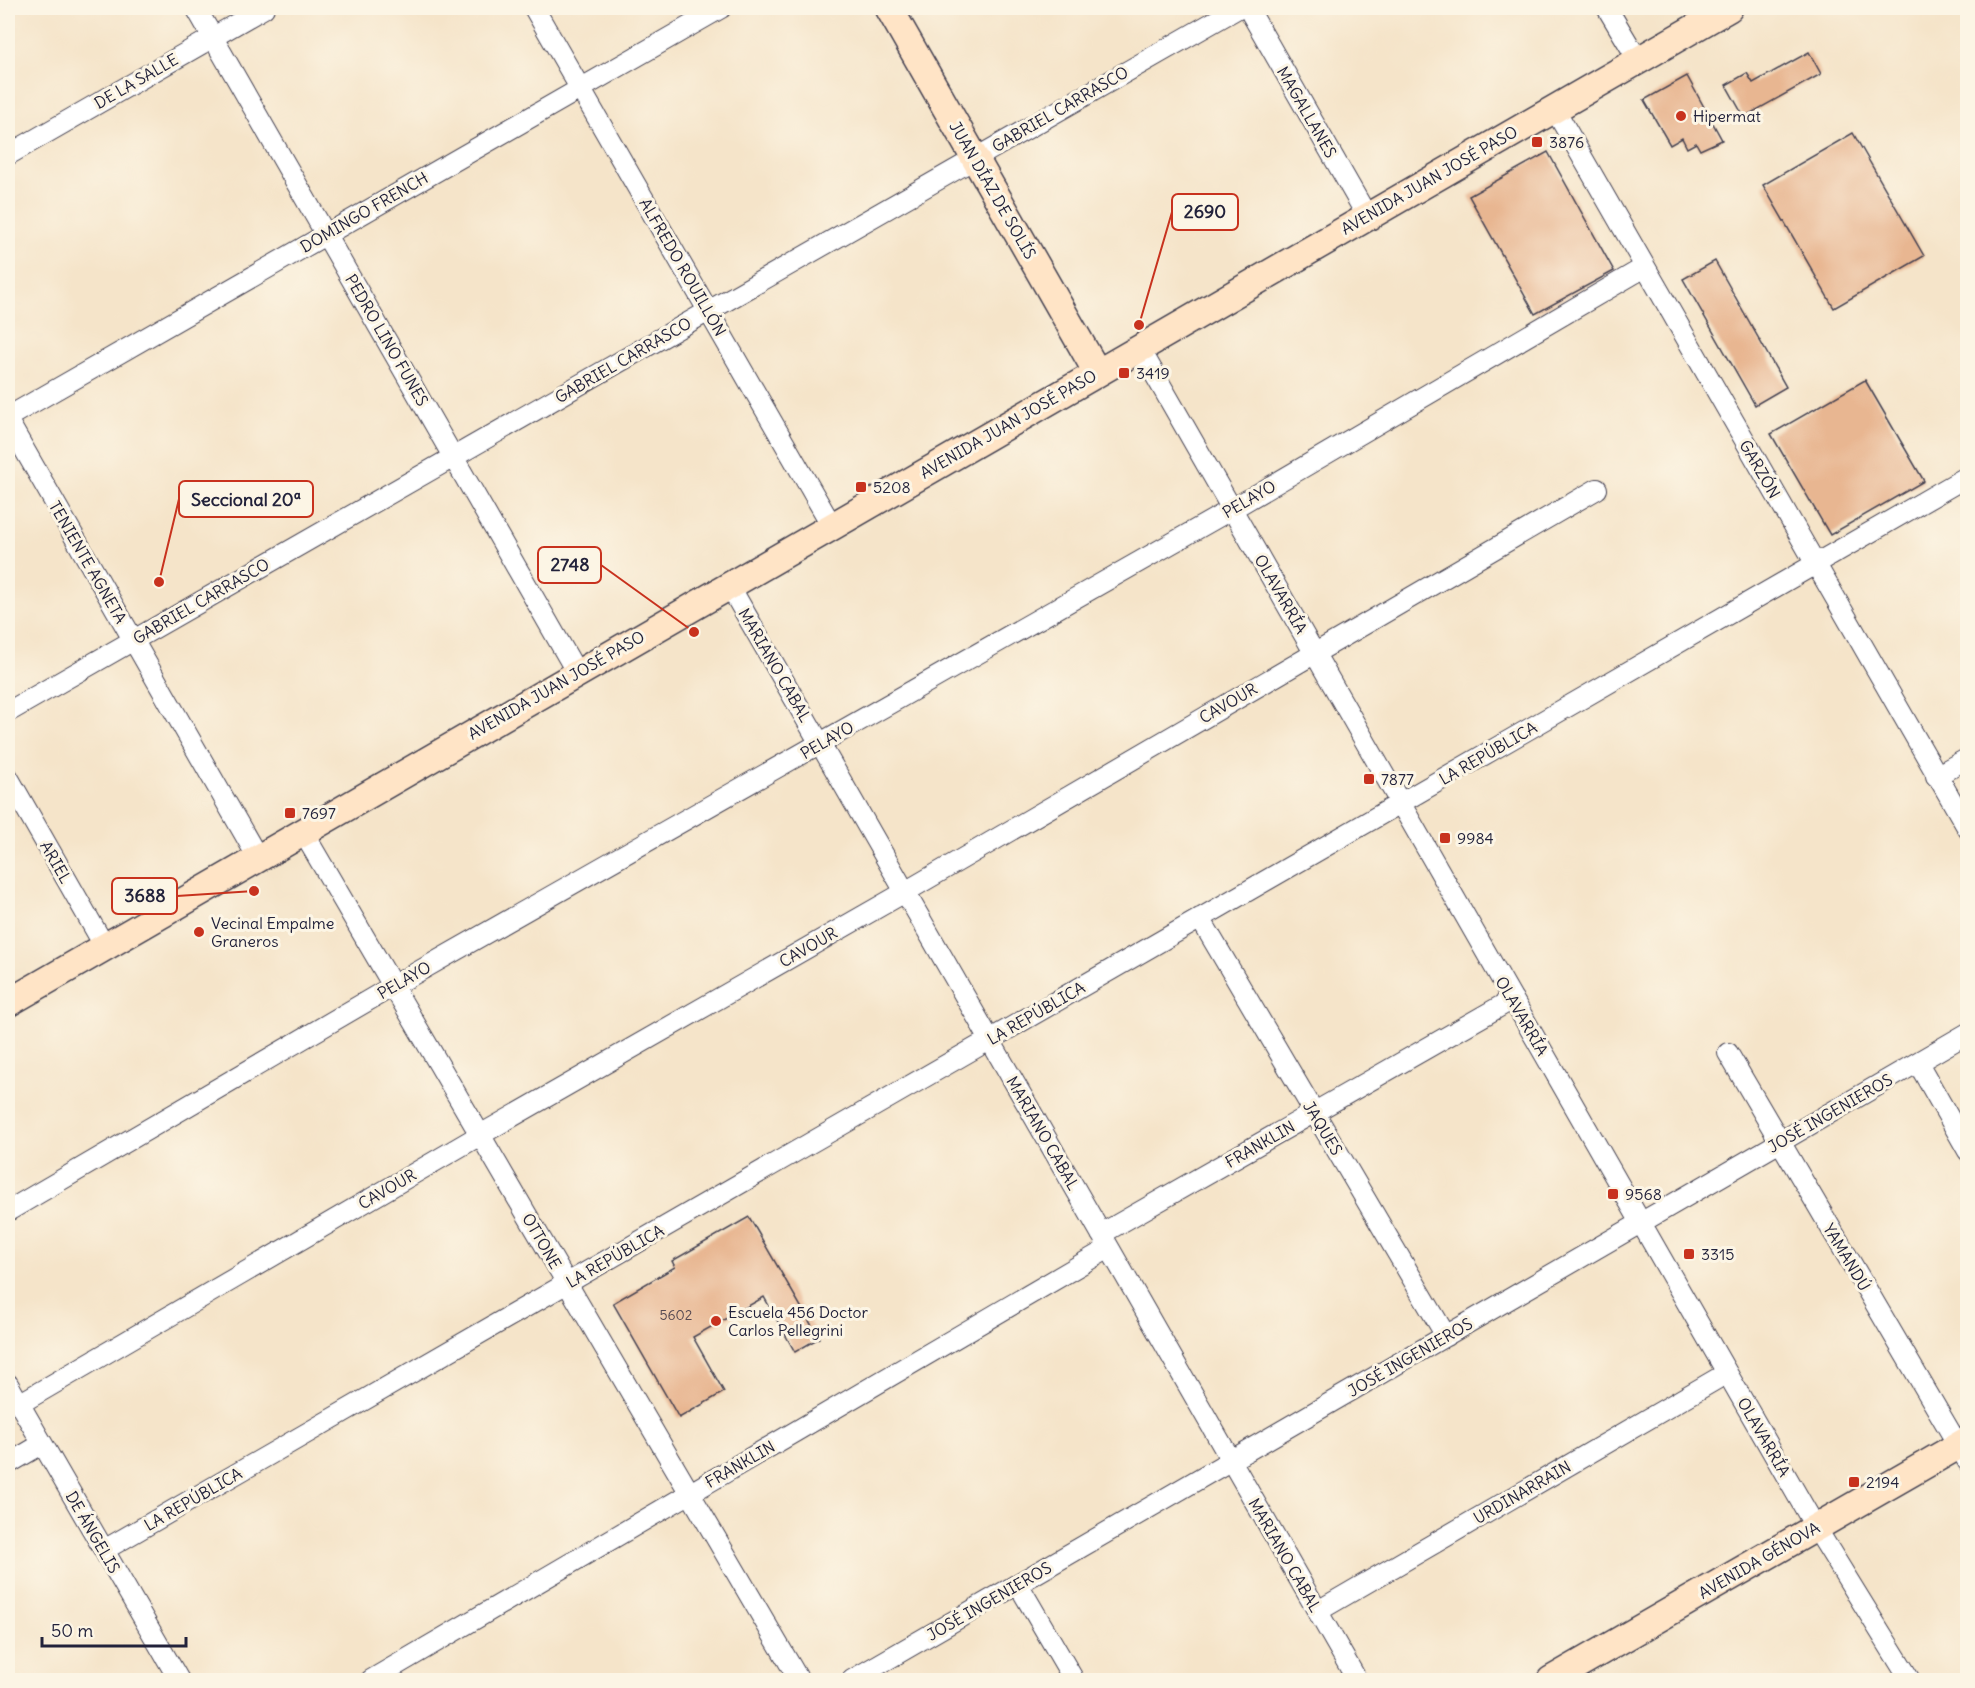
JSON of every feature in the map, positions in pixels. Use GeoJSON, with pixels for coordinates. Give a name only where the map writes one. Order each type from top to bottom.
{"type":"FeatureCollection","features":[{"type":"Feature","properties":{"kind":"main road","name":"JUAN DÍAZ DE SOLÍS"},"geometry":{"type":"LineString","coordinates":[[889,8],[1097,372]]}},
{"type":"Feature","properties":{"kind":"main road","name":"AVENIDA JUAN JOSÉ PASO"},"geometry":{"type":"LineString","coordinates":[[8,1003],[1139,347],[1729,8]]}},
{"type":"Feature","properties":{"kind":"main road","name":"AVENIDA GÉNOVA"},"geometry":{"type":"LineString","coordinates":[[1551,1680],[1816,1528],[1964,1449]]}},
{"type":"Feature","properties":{"kind":"street","name":"PEDRO LINO FUNES"},"geometry":{"type":"LineString","coordinates":[[196,8],[577,673]]}},
{"type":"Feature","properties":{"kind":"street","name":"DE LA SALLE"},"geometry":{"type":"LineString","coordinates":[[8,155],[264,8]]}},
{"type":"Feature","properties":{"kind":"street","name":"ALFREDO ROUILLÓN"},"geometry":{"type":"LineString","coordinates":[[534,8],[832,526]]}},
{"type":"Feature","properties":{"kind":"street","name":"DOMINGO FRENCH"},"geometry":{"type":"LineString","coordinates":[[8,417],[721,8]]}},
{"type":"Feature","properties":{"kind":"street","name":"GABRIEL CARRASCO"},"geometry":{"type":"LineString","coordinates":[[8,712],[1238,8]]}},
{"type":"Feature","properties":{"kind":"street","name":"MAGALLANES"},"geometry":{"type":"LineString","coordinates":[[1248,8],[1367,216]]}},
{"type":"Feature","properties":{"kind":"street"},"geometry":{"type":"LineString","coordinates":[[1607,8],[1638,60]]}},
{"type":"Feature","properties":{"kind":"street","name":"GARZÓN"},"geometry":{"type":"LineString","coordinates":[[1554,108],[1968,829]]}},
{"type":"Feature","properties":{"kind":"street","name":"PELAYO"},"geometry":{"type":"LineString","coordinates":[[8,1211],[393,986],[1232,509],[1645,267]]}},
{"type":"Feature","properties":{"kind":"street","name":"OLAVARRÍA"},"geometry":{"type":"LineString","coordinates":[[1139,347],[1816,1528],[1910,1680]]}},
{"type":"Feature","properties":{"kind":"street","name":"TENIENTE AGNETA"},"geometry":{"type":"LineString","coordinates":[[8,422],[258,858]]}},
{"type":"Feature","properties":{"kind":"street","name":"LA REPÚBLICA"},"geometry":{"type":"LineString","coordinates":[[104,1550],[1968,476]]}},
{"type":"Feature","properties":{"kind":"street","name":"CAVOUR"},"geometry":{"type":"LineString","coordinates":[[19,1404],[1597,489]]}},
{"type":"Feature","properties":{"kind":"street","name":"MARIANO CABAL"},"geometry":{"type":"LineString","coordinates":[[729,585],[1358,1680]]}},
{"type":"Feature","properties":{"kind":"street"},"geometry":{"type":"LineString","coordinates":[[1936,776],[1968,758]]}},
{"type":"Feature","properties":{"kind":"street","name":"ARIEL"},"geometry":{"type":"LineString","coordinates":[[8,777],[105,947]]}},
{"type":"Feature","properties":{"kind":"street","name":"OTTONE"},"geometry":{"type":"LineString","coordinates":[[303,832],[799,1680]]}},
{"type":"Feature","properties":{"kind":"street","name":"JAQUES"},"geometry":{"type":"LineString","coordinates":[[1200,918],[1446,1336]]}},
{"type":"Feature","properties":{"kind":"street","name":"FRANKLIN"},"geometry":{"type":"LineString","coordinates":[[371,1680],[690,1494],[1314,1113],[1513,999]]}},
{"type":"Feature","properties":{"kind":"street","name":"JOSÉ INGENIEROS"},"geometry":{"type":"LineString","coordinates":[[852,1680],[1968,1033]]}},
{"type":"Feature","properties":{"kind":"street","name":"YAMANDÚ"},"geometry":{"type":"LineString","coordinates":[[1728,1053],[1779,1143],[1964,1449]]}},
{"type":"Feature","properties":{"kind":"street"},"geometry":{"type":"LineString","coordinates":[[1918,1063],[1968,1150]]}},
{"type":"Feature","properties":{"kind":"street","name":"URDINARRAIN"},"geometry":{"type":"LineString","coordinates":[[1318,1611],[1727,1373]]}},
{"type":"Feature","properties":{"kind":"street","name":"DE ÁNGELIS"},"geometry":{"type":"LineString","coordinates":[[8,1384],[175,1679]]}},
{"type":"Feature","properties":{"kind":"street"},"geometry":{"type":"LineString","coordinates":[[8,1464],[42,1444]]}},
{"type":"Feature","properties":{"kind":"street"},"geometry":{"type":"LineString","coordinates":[[1018,1584],[1074,1680]]}},
{"type":"Feature","properties":{"kind":"building"},"geometry":{"type":"Polygon","coordinates":[[[1809,52],[1821,74],[1744,117],[1726,85],[1747,73],[1753,83],[1809,52]]]}},
{"type":"Feature","properties":{"kind":"building","name":"Hipermat"},"geometry":{"type":"Polygon","coordinates":[[[1687,76],[1722,140],[1700,150],[1696,143],[1687,148],[1682,138],[1670,145],[1644,100],[1687,76]]]}},
{"type":"Feature","properties":{"kind":"building"},"geometry":{"type":"Polygon","coordinates":[[[1853,133],[1924,256],[1834,308],[1763,185],[1853,133]]]}},
{"type":"Feature","properties":{"kind":"building"},"geometry":{"type":"Polygon","coordinates":[[[1548,152],[1614,271],[1535,314],[1469,196],[1548,152]]]}},
{"type":"Feature","properties":{"kind":"building"},"geometry":{"type":"Polygon","coordinates":[[[1715,261],[1786,387],[1755,405],[1683,279],[1715,261]]]}},
{"type":"Feature","properties":{"kind":"building"},"geometry":{"type":"Polygon","coordinates":[[[1865,380],[1924,481],[1830,535],[1771,434],[1865,380]]]}},
{"type":"Feature","properties":{"kind":"building","name":"Escuela 456 Doctor Carlos Pellegrini"},"geometry":{"type":"Polygon","coordinates":[[[749,1217],[819,1338],[795,1352],[764,1297],[693,1337],[724,1392],[679,1418],[613,1303],[675,1267],[672,1261],[749,1217]]]}},
{"type":"Feature","properties":{"kind":"place","name":"Hipermat"},"geometry":{"type":"Point","coordinates":[1681,116]}},
{"type":"Feature","properties":{"kind":"place","name":"3876"},"geometry":{"type":"Point","coordinates":[1537,142]}},
{"type":"Feature","properties":{"kind":"place","name":"2690"},"geometry":{"type":"Point","coordinates":[1139,325]}},
{"type":"Feature","properties":{"kind":"place","name":"3419"},"geometry":{"type":"Point","coordinates":[1124,373]}},
{"type":"Feature","properties":{"kind":"place","name":"5208"},"geometry":{"type":"Point","coordinates":[861,487]}},
{"type":"Feature","properties":{"kind":"place","name":"Seccional 20ª"},"geometry":{"type":"Point","coordinates":[159,582]}},
{"type":"Feature","properties":{"kind":"place","name":"2748"},"geometry":{"type":"Point","coordinates":[694,632]}},
{"type":"Feature","properties":{"kind":"place","name":"7877"},"geometry":{"type":"Point","coordinates":[1369,779]}},
{"type":"Feature","properties":{"kind":"place","name":"7697"},"geometry":{"type":"Point","coordinates":[290,813]}},
{"type":"Feature","properties":{"kind":"place","name":"9984"},"geometry":{"type":"Point","coordinates":[1445,838]}},
{"type":"Feature","properties":{"kind":"place","name":"3688"},"geometry":{"type":"Point","coordinates":[254,891]}},
{"type":"Feature","properties":{"kind":"place","name":"Vecinal Empalme Graneros"},"geometry":{"type":"Point","coordinates":[199,932]}},
{"type":"Feature","properties":{"kind":"place","name":"9568"},"geometry":{"type":"Point","coordinates":[1613,1194]}},
{"type":"Feature","properties":{"kind":"place","name":"3315"},"geometry":{"type":"Point","coordinates":[1689,1254]}},
{"type":"Feature","properties":{"kind":"place","name":"Escuela 456 Doctor Carlos Pellegrini"},"geometry":{"type":"Point","coordinates":[716,1321]}},
{"type":"Feature","properties":{"kind":"place","name":"2194"},"geometry":{"type":"Point","coordinates":[1854,1482]}}]}
